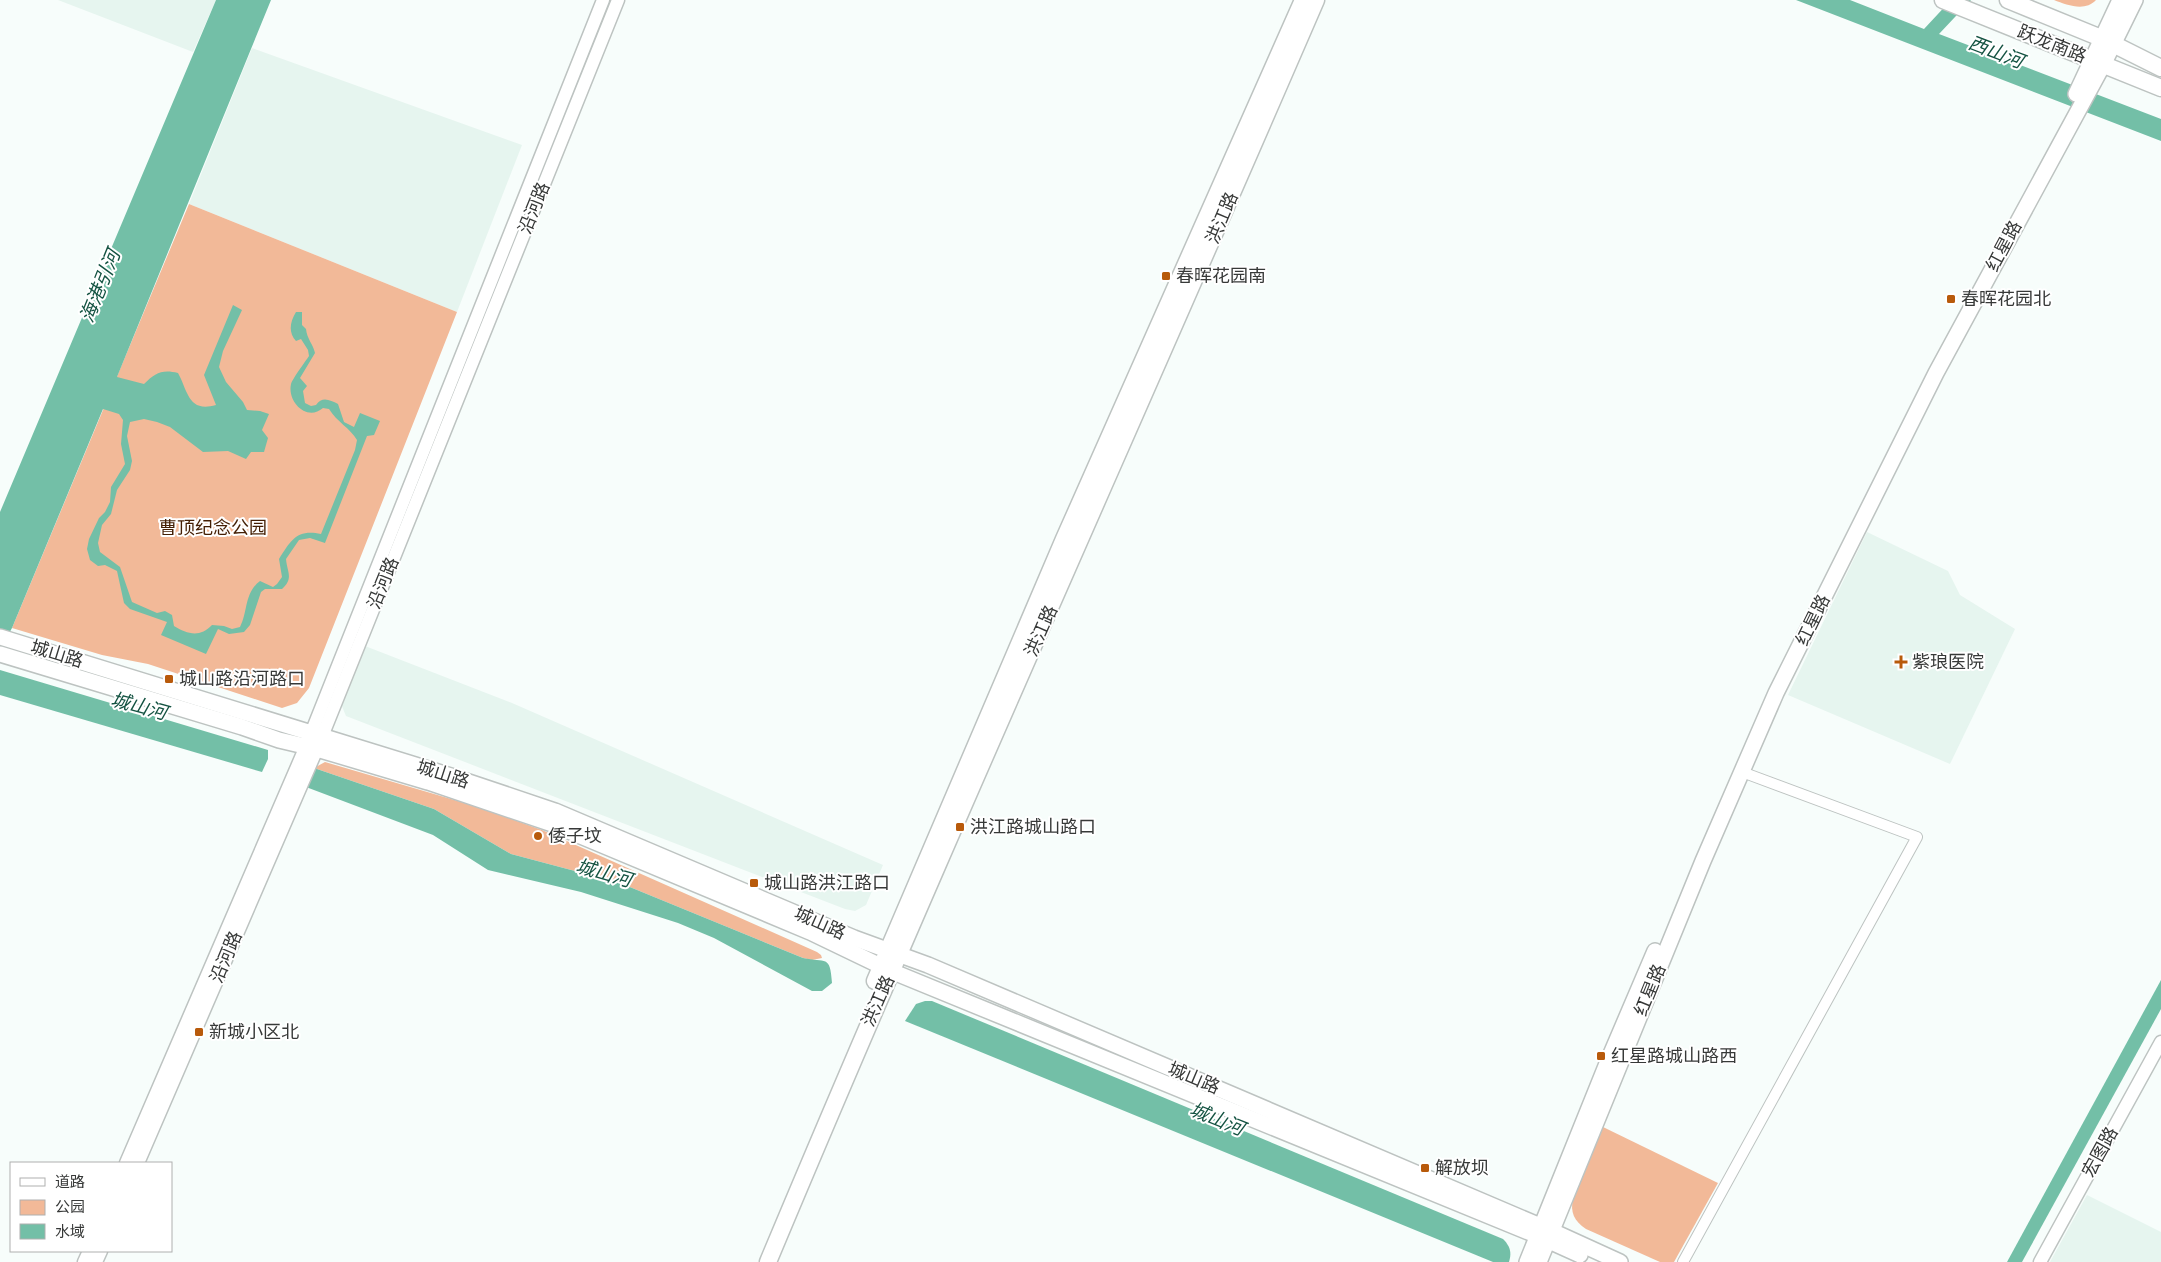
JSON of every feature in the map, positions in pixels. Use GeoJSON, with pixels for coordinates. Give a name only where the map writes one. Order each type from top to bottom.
{"type":"FeatureCollection","features":[{"type":"Feature","properties":{"kind":"main road","name":"洪江路"},"geometry":{"type":"LineString","coordinates":[[893,953],[1068,531],[1303,0]]}},
{"type":"Feature","properties":{"kind":"main road","name":"洪江路"},"geometry":{"type":"LineString","coordinates":[[758,1262],[893,953],[1160,361],[1316,0]]}},
{"type":"Feature","properties":{"kind":"main road","name":"跃龙南路"},"geometry":{"type":"LineString","coordinates":[[1943,0],[2161,88]]}},
{"type":"Feature","properties":{"kind":"main road","name":"跃龙南路"},"geometry":{"type":"LineString","coordinates":[[2008,0],[2107,42],[2161,68]]}},
{"type":"Feature","properties":{"kind":"main road","name":"红星路"},"geometry":{"type":"LineString","coordinates":[[2107,42],[2120,0]]}},
{"type":"Feature","properties":{"kind":"main road","name":"红星路"},"geometry":{"type":"LineString","coordinates":[[1539,1262],[1545,1234],[1608,1061],[1768,687],[1963,303],[2072,110],[2107,42],[2136,0]]}},
{"type":"Feature","properties":{"kind":"main road","name":"红星路"},"geometry":{"type":"LineString","coordinates":[[1527,1262],[1545,1234],[1776,693],[1936,373],[2072,110]]}},
{"type":"Feature","properties":{"kind":"main road","name":"城山路"},"geometry":{"type":"LineString","coordinates":[[5,639],[314,741],[552,824],[810,932],[886,969],[1545,1234],[1620,1262]]}},
{"type":"Feature","properties":{"kind":"main road","name":"城山路"},"geometry":{"type":"LineString","coordinates":[[2,655],[242,727],[279,740],[314,741],[452,776],[555,812],[893,953],[956,977],[1545,1234],[1595,1262]]}},
{"type":"Feature","properties":{"kind":"main road","name":"洪江路"},"geometry":{"type":"LineString","coordinates":[[768,1262],[886,969]]}},
{"type":"Feature","properties":{"kind":"street","name":"沿河路"},"geometry":{"type":"LineString","coordinates":[[126,1162],[314,741],[603,0]]}},
{"type":"Feature","properties":{"kind":"street","name":"沿河路"},"geometry":{"type":"LineString","coordinates":[[138,1162],[314,741],[618,0]]}},
{"type":"Feature","properties":{"kind":"street"},"geometry":{"type":"LineString","coordinates":[[1683,1262],[1917,838],[1742,772]]}},
{"type":"Feature","properties":{"kind":"street","name":"宏图路"},"geometry":{"type":"LineString","coordinates":[[2040,1262],[2161,1042]]}},
{"type":"Feature","properties":{"kind":"shaded area"},"geometry":{"type":"Polygon","coordinates":[[[58,0],[216,0],[193,52],[58,0]]]}},
{"type":"Feature","properties":{"kind":"shaded area"},"geometry":{"type":"Polygon","coordinates":[[[252,48],[522,145],[457,312],[189,204],[252,48]]]}},
{"type":"Feature","properties":{"kind":"shaded area","name":"紫琅医院"},"geometry":{"type":"Polygon","coordinates":[[[1867,532],[1948,571],[1960,595],[2015,629],[1950,764],[1788,695],[1867,532]]]}},
{"type":"Feature","properties":{"kind":"shaded area"},"geometry":{"type":"Polygon","coordinates":[[[365,646],[512,703],[883,865],[866,905],[855,911],[845,909],[346,716],[341,704],[365,646]]]}},
{"type":"Feature","properties":{"kind":"shaded area"},"geometry":{"type":"Polygon","coordinates":[[[2087,1195],[2161,1232],[2161,1262],[2050,1262],[2087,1195]]]}},
{"type":"Feature","properties":{"kind":"green space"},"geometry":{"type":"Polygon","coordinates":[[[2054,0],[2096,0],[2092,4],[2081,7],[2054,0]]]}},
{"type":"Feature","properties":{"kind":"green space","name":"曹顶纪念公园"},"geometry":{"type":"Polygon","coordinates":[[[189,204],[457,312],[309,688],[297,703],[282,708],[148,664],[102,655],[12,628],[189,204]]]}},
{"type":"Feature","properties":{"kind":"green space"},"geometry":{"type":"Polygon","coordinates":[[[325,762],[475,806],[542,830],[817,952],[822,958],[812,960],[803,958],[620,883],[511,854],[434,809],[314,768],[325,762]]]}},
{"type":"Feature","properties":{"kind":"green space"},"geometry":{"type":"Polygon","coordinates":[[[1603,1127],[1718,1183],[1674,1262],[1660,1262],[1586,1229],[1578,1223],[1574,1216],[1572,1208],[1573,1199],[1603,1127]]]}},
{"type":"Feature","properties":{"kind":"water","name":"海港引河"},"geometry":{"type":"Polygon","coordinates":[[[216,0],[271,0],[117,377],[144,384],[159,373],[167,371],[178,373],[190,399],[194,403],[207,407],[216,405],[204,375],[233,305],[242,310],[223,351],[219,367],[226,382],[243,402],[247,410],[269,414],[262,430],[268,438],[264,452],[251,452],[246,459],[228,451],[203,452],[170,427],[157,422],[144,419],[130,422],[127,436],[132,461],[130,470],[117,490],[111,514],[102,525],[98,543],[100,552],[120,567],[132,602],[157,613],[165,611],[172,615],[174,626],[189,633],[198,633],[203,632],[212,625],[232,629],[240,627],[251,591],[255,586],[260,581],[273,587],[282,577],[279,559],[291,541],[306,533],[321,534],[355,450],[357,440],[329,409],[323,408],[311,413],[300,408],[292,397],[291,384],[309,356],[308,350],[301,339],[296,341],[293,338],[291,323],[296,312],[302,312],[302,325],[306,329],[315,353],[300,378],[307,386],[303,391],[305,403],[311,406],[316,405],[321,400],[329,400],[338,404],[344,422],[354,427],[360,413],[380,421],[374,435],[367,436],[325,543],[310,538],[299,540],[286,559],[289,578],[286,585],[282,589],[265,589],[261,592],[250,625],[244,632],[229,634],[218,629],[206,654],[161,635],[167,622],[130,609],[124,603],[117,571],[105,565],[98,566],[90,560],[87,549],[89,539],[99,518],[105,512],[110,502],[111,487],[125,464],[121,444],[123,420],[119,414],[103,409],[12,628],[0,650],[0,512],[216,0]]]}},
{"type":"Feature","properties":{"kind":"water"},"geometry":{"type":"Polygon","coordinates":[[[1796,0],[1850,0],[1924,29],[1951,0],[1971,0],[1939,34],[2161,119],[2161,141],[1796,0]]]}},
{"type":"Feature","properties":{"kind":"water"},"geometry":{"type":"Polygon","coordinates":[[[0,670],[268,750],[268,759],[262,772],[0,695],[0,670]]]}},
{"type":"Feature","properties":{"kind":"water"},"geometry":{"type":"Polygon","coordinates":[[[314,768],[434,809],[511,854],[620,883],[803,958],[822,960],[830,968],[832,983],[822,991],[812,991],[714,938],[678,923],[581,892],[488,870],[433,835],[306,787],[314,768]]]}},
{"type":"Feature","properties":{"kind":"water"},"geometry":{"type":"Polygon","coordinates":[[[2161,980],[2161,1009],[2022,1262],[2007,1262],[2161,980]]]}},
{"type":"Feature","properties":{"kind":"water"},"geometry":{"type":"Polygon","coordinates":[[[932,1001],[1503,1239],[1510,1249],[1509,1262],[1493,1262],[905,1021],[916,1004],[932,1001]]]}},
{"type":"Feature","properties":{"kind":"place","name":"春晖花园南"},"geometry":{"type":"Point","coordinates":[1166,276]}},
{"type":"Feature","properties":{"kind":"place","name":"春晖花园北"},"geometry":{"type":"Point","coordinates":[1951,299]}},
{"type":"Feature","properties":{"kind":"place","name":"紫琅医院"},"geometry":{"type":"Point","coordinates":[1901,662]}},
{"type":"Feature","properties":{"kind":"place","name":"城山路沿河路口"},"geometry":{"type":"Point","coordinates":[169,679]}},
{"type":"Feature","properties":{"kind":"place","name":"洪江路城山路口"},"geometry":{"type":"Point","coordinates":[960,827]}},
{"type":"Feature","properties":{"kind":"place","name":"倭子坟"},"geometry":{"type":"Point","coordinates":[538,836]}},
{"type":"Feature","properties":{"kind":"place","name":"城山路洪江路口"},"geometry":{"type":"Point","coordinates":[754,883]}},
{"type":"Feature","properties":{"kind":"place","name":"新城小区北"},"geometry":{"type":"Point","coordinates":[199,1032]}},
{"type":"Feature","properties":{"kind":"place","name":"红星路城山路西"},"geometry":{"type":"Point","coordinates":[1601,1056]}},
{"type":"Feature","properties":{"kind":"place","name":"解放坝"},"geometry":{"type":"Point","coordinates":[1425,1168]}},
{"type":"Feature","properties":{"kind":"water label","name":"西山河"},"geometry":{"type":"Point","coordinates":[1996,52]}},
{"type":"Feature","properties":{"kind":"water label","name":"城山河"},"geometry":{"type":"Point","coordinates":[139,706]}},
{"type":"Feature","properties":{"kind":"water label","name":"城山河"},"geometry":{"type":"Point","coordinates":[604,873]}},
{"type":"Feature","properties":{"kind":"water label","name":"城山河"},"geometry":{"type":"Point","coordinates":[1217,1119]}}]}
